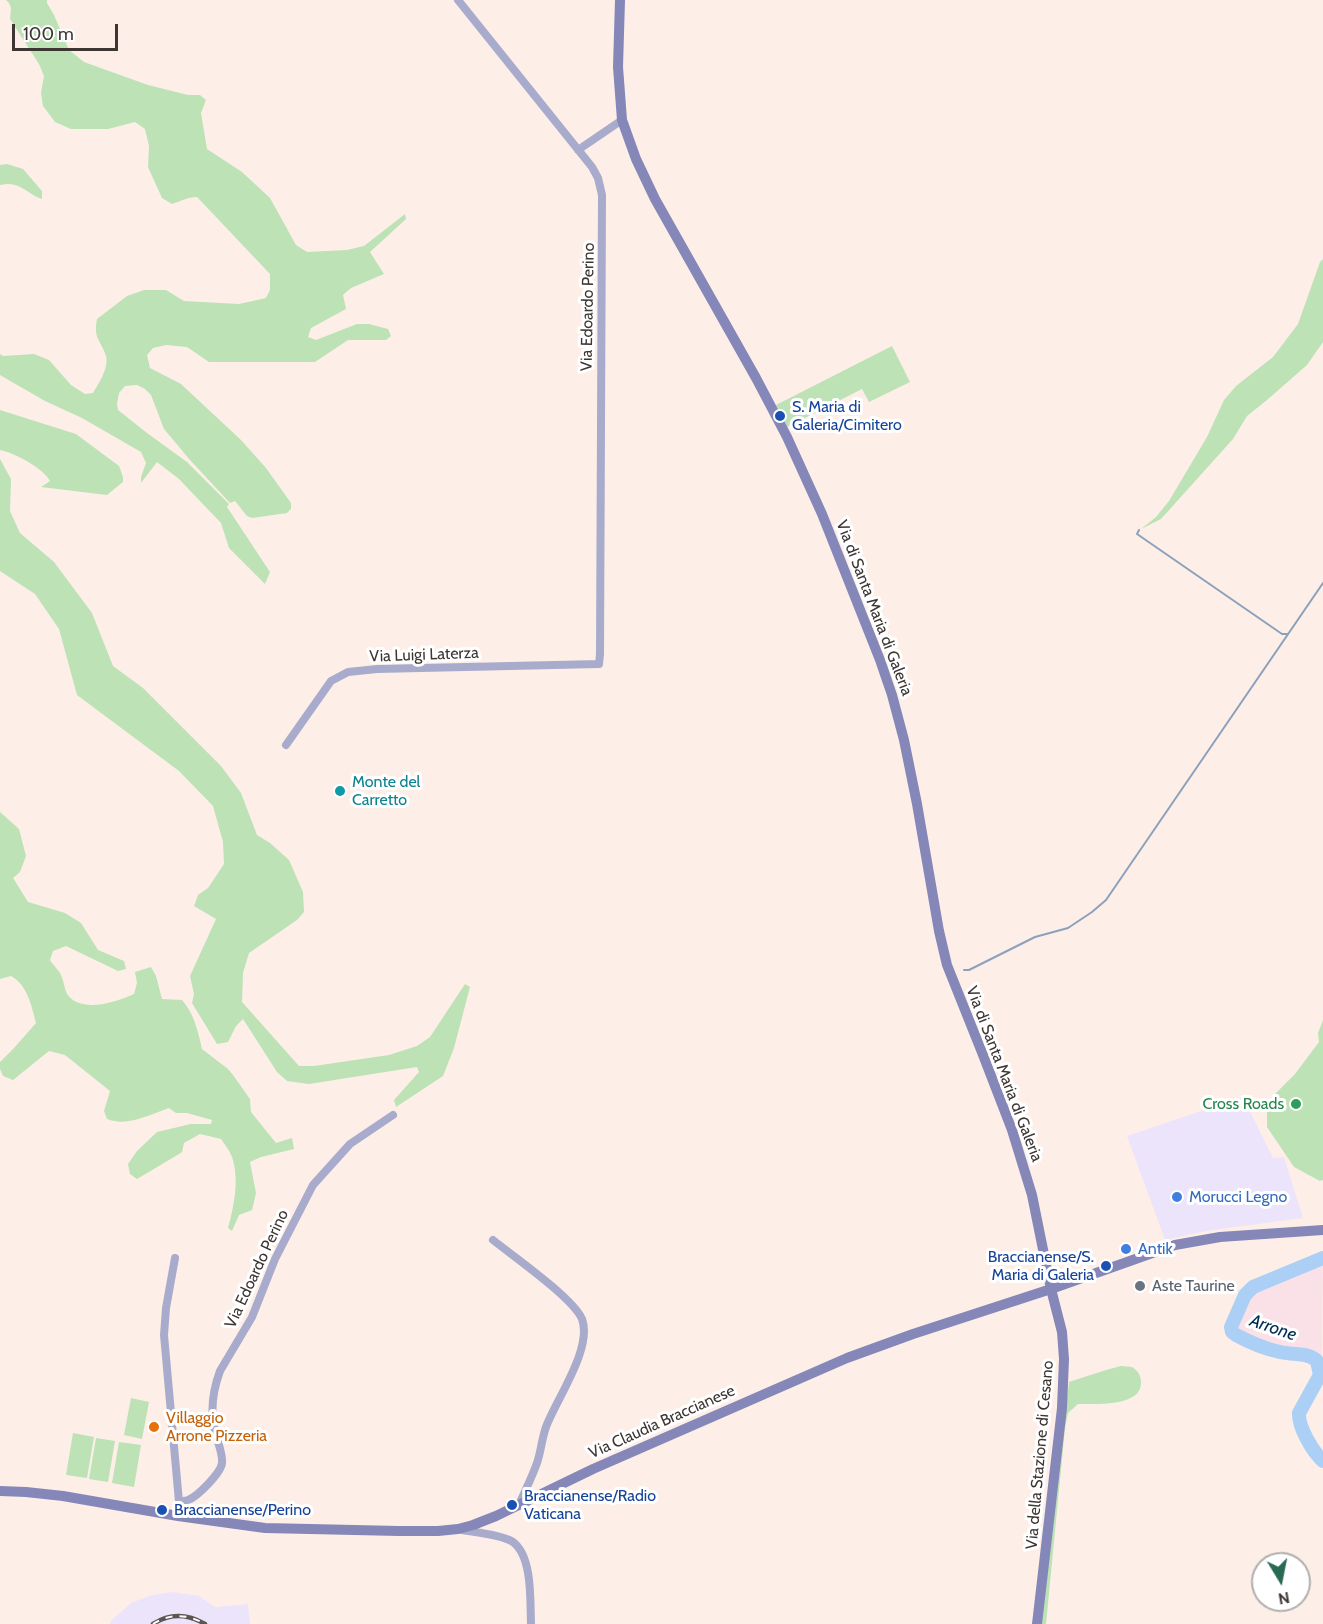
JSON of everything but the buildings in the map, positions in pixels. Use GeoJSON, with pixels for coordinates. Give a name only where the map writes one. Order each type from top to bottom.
{"type":"FeatureCollection","features":[{"type":"Feature","properties":{"kind":"street","name":"Via Edoardo Perino"},"geometry":{"type":"LineString","coordinates":[[458,0],[579,150],[598,178],[602,195],[600,654],[598,664]]}},
{"type":"Feature","properties":{"kind":"street","name":"Via di Santa Maria di Galeria"},"geometry":{"type":"LineString","coordinates":[[620,0],[618,67],[622,120],[636,159],[756,378],[797,460],[830,533],[880,660],[895,705],[906,751],[944,956],[1018,1148],[1037,1215],[1051,1289]]}},
{"type":"Feature","properties":{"kind":"street"},"geometry":{"type":"LineString","coordinates":[[579,150],[622,120]]}},
{"type":"Feature","properties":{"kind":"street","name":"Via Luigi Laterza"},"geometry":{"type":"LineString","coordinates":[[286,745],[331,681],[348,672],[376,669],[598,664]]}},
{"type":"Feature","properties":{"kind":"street","name":"Via Edoardo Perino"},"geometry":{"type":"LineString","coordinates":[[179,1502],[198,1494],[221,1468],[222,1459],[212,1420],[216,1380],[252,1317],[275,1259],[300,1208],[313,1185],[350,1144],[393,1115]]}},
{"type":"Feature","properties":{"kind":"street","name":"Via Claudia Braccianese"},"geometry":{"type":"LineString","coordinates":[[0,1491],[63,1496],[265,1528],[428,1532],[458,1529],[519,1505],[622,1455],[847,1358],[913,1334],[1164,1249],[1191,1242],[1220,1237],[1323,1230]]}},
{"type":"Feature","properties":{"kind":"street"},"geometry":{"type":"LineString","coordinates":[[493,1240],[564,1297],[581,1317],[584,1333],[579,1354],[546,1426],[537,1463],[519,1505]]}},
{"type":"Feature","properties":{"kind":"street"},"geometry":{"type":"LineString","coordinates":[[175,1258],[166,1308],[164,1335],[179,1502],[178,1516]]}},
{"type":"Feature","properties":{"kind":"street","name":"Via della Stazione di Cesano"},"geometry":{"type":"LineString","coordinates":[[1037,1624],[1064,1378],[1062,1332],[1051,1289]]}},
{"type":"Feature","properties":{"kind":"street"},"geometry":{"type":"LineString","coordinates":[[458,1529],[513,1542],[522,1553],[527,1565],[531,1624]]}},
{"type":"Feature","properties":{"kind":"shaded area"},"geometry":{"type":"Polygon","coordinates":[[[1243,1097],[1273,1158],[1284,1157],[1303,1218],[1206,1231],[1165,1240],[1127,1136],[1243,1097]]]}},
{"type":"Feature","properties":{"kind":"shaded area"},"geometry":{"type":"Polygon","coordinates":[[[1323,1262],[1322,1362],[1315,1355],[1277,1349],[1234,1328],[1244,1304],[1257,1291],[1323,1262]]]}},
{"type":"Feature","properties":{"kind":"shaded area"},"geometry":{"type":"Polygon","coordinates":[[[173,1592],[199,1596],[215,1607],[248,1604],[250,1624],[110,1624],[131,1603],[152,1595],[173,1592]]]}},
{"type":"Feature","properties":{"kind":"green space"},"geometry":{"type":"Polygon","coordinates":[[[6,0],[47,0],[69,50],[84,62],[148,85],[188,95],[200,95],[206,100],[201,113],[207,149],[242,172],[270,198],[296,245],[307,252],[347,250],[364,246],[405,214],[406,219],[370,252],[384,274],[351,288],[343,295],[346,309],[311,328],[308,337],[316,340],[357,324],[369,324],[388,329],[391,336],[386,340],[348,340],[315,362],[209,362],[187,347],[166,345],[153,348],[147,355],[150,368],[181,384],[241,440],[266,468],[291,503],[291,509],[287,513],[252,518],[247,516],[235,501],[230,503],[164,429],[151,395],[145,389],[137,385],[125,386],[119,393],[118,410],[187,462],[229,504],[227,507],[270,572],[265,584],[229,548],[221,523],[179,479],[157,462],[141,483],[146,463],[141,452],[0,375],[0,354],[3,356],[34,354],[49,360],[71,385],[85,394],[93,393],[103,375],[107,361],[97,335],[97,319],[127,296],[144,290],[166,290],[184,301],[239,304],[266,298],[270,290],[270,274],[197,197],[172,204],[162,198],[148,167],[149,146],[145,129],[135,122],[108,129],[71,129],[55,122],[43,106],[41,93],[44,76],[39,64],[10,19],[11,8],[6,0]]]}},
{"type":"Feature","properties":{"kind":"green space"},"geometry":{"type":"Polygon","coordinates":[[[7,164],[23,169],[42,191],[42,199],[13,184],[0,185],[0,165],[7,164]]]}},
{"type":"Feature","properties":{"kind":"green space"},"geometry":{"type":"Polygon","coordinates":[[[1323,259],[1323,342],[1307,365],[1247,416],[1233,439],[1161,519],[1141,529],[1156,517],[1169,501],[1207,437],[1224,400],[1236,386],[1273,357],[1298,324],[1323,259]]]}},
{"type":"Feature","properties":{"kind":"green space"},"geometry":{"type":"Polygon","coordinates":[[[892,346],[910,382],[869,402],[862,389],[787,427],[776,405],[892,346]]]}},
{"type":"Feature","properties":{"kind":"green space"},"geometry":{"type":"Polygon","coordinates":[[[0,410],[76,434],[119,466],[123,482],[107,495],[41,487],[50,481],[41,471],[21,458],[0,450],[0,410]]]}},
{"type":"Feature","properties":{"kind":"green space"},"geometry":{"type":"Polygon","coordinates":[[[0,459],[11,479],[10,511],[20,533],[54,562],[92,613],[113,666],[143,688],[221,766],[241,793],[257,835],[289,860],[303,892],[304,912],[297,920],[249,953],[243,973],[242,1002],[299,1066],[314,1066],[389,1055],[417,1046],[430,1037],[465,984],[470,987],[454,1048],[443,1076],[396,1107],[394,1100],[419,1072],[417,1067],[309,1084],[287,1081],[277,1072],[243,1019],[236,1026],[228,1042],[217,1044],[192,1003],[194,994],[190,976],[216,919],[194,906],[198,895],[208,888],[224,864],[223,842],[213,806],[179,771],[77,695],[59,629],[35,594],[0,571],[0,459]]]}},
{"type":"Feature","properties":{"kind":"green space"},"geometry":{"type":"Polygon","coordinates":[[[0,812],[19,829],[26,856],[20,872],[13,878],[28,902],[65,913],[81,923],[98,950],[124,961],[126,969],[118,971],[66,946],[53,951],[50,960],[60,973],[67,994],[81,1004],[109,1003],[134,994],[137,983],[135,972],[151,967],[156,976],[162,999],[182,1000],[186,1005],[195,1023],[202,1049],[233,1075],[250,1099],[251,1112],[276,1143],[292,1138],[294,1149],[250,1162],[256,1193],[252,1210],[239,1215],[232,1231],[228,1228],[235,1194],[235,1168],[231,1154],[221,1139],[200,1134],[184,1143],[182,1152],[137,1179],[130,1174],[128,1164],[137,1151],[157,1132],[191,1124],[211,1124],[212,1120],[187,1113],[176,1113],[169,1108],[130,1121],[107,1119],[104,1111],[110,1091],[65,1055],[49,1051],[13,1080],[3,1076],[0,1062],[36,1023],[28,996],[21,984],[11,976],[0,979],[0,812]]]}},
{"type":"Feature","properties":{"kind":"green space","name":"Cross Roads"},"geometry":{"type":"Polygon","coordinates":[[[1323,1020],[1323,1180],[1320,1181],[1294,1167],[1267,1127],[1267,1111],[1272,1097],[1295,1074],[1319,1042],[1318,1033],[1323,1020]]]}},
{"type":"Feature","properties":{"kind":"green space"},"geometry":{"type":"Polygon","coordinates":[[[1121,1366],[1132,1367],[1140,1375],[1139,1391],[1134,1396],[1105,1404],[1078,1404],[1068,1413],[1046,1624],[1041,1624],[1069,1382],[1121,1366]]]}},
{"type":"Feature","properties":{"kind":"green space"},"geometry":{"type":"Polygon","coordinates":[[[131,1398],[149,1402],[142,1439],[124,1435],[131,1398]]]}},
{"type":"Feature","properties":{"kind":"green space"},"geometry":{"type":"Polygon","coordinates":[[[73,1433],[94,1437],[87,1478],[66,1475],[73,1433]]]}},
{"type":"Feature","properties":{"kind":"green space"},"geometry":{"type":"Polygon","coordinates":[[[96,1438],[115,1441],[108,1482],[89,1479],[96,1438]]]}},
{"type":"Feature","properties":{"kind":"green space"},"geometry":{"type":"Polygon","coordinates":[[[119,1442],[141,1445],[134,1487],[112,1483],[119,1442]]]}},
{"type":"Feature","properties":{"kind":"waterway"},"geometry":{"type":"LineString","coordinates":[[1139,530],[1137,534],[1282,634],[1288,634]]}},
{"type":"Feature","properties":{"kind":"waterway"},"geometry":{"type":"LineString","coordinates":[[964,970],[969,970],[1035,937],[1068,928],[1106,900],[1323,583]]}},
{"type":"Feature","properties":{"kind":"waterway","name":"Arrone"},"geometry":{"type":"LineString","coordinates":[[1323,1258],[1253,1287],[1245,1295],[1231,1327],[1232,1332],[1236,1335],[1257,1345],[1280,1352],[1309,1356],[1317,1361],[1320,1375],[1299,1413],[1299,1419],[1307,1439],[1323,1461]]}},
{"type":"Feature","properties":{"kind":"railway"},"geometry":{"type":"LineString","coordinates":[[153,1624],[159,1620],[179,1616],[192,1618],[205,1624]]}},
{"type":"Feature","properties":{"kind":"place","name":"S. Maria di Galeria/Cimitero"},"geometry":{"type":"Point","coordinates":[780,416]}},
{"type":"Feature","properties":{"kind":"place","name":"Monte del Carretto"},"geometry":{"type":"Point","coordinates":[340,791]}},
{"type":"Feature","properties":{"kind":"place","name":"Cross Roads"},"geometry":{"type":"Point","coordinates":[1296,1104]}},
{"type":"Feature","properties":{"kind":"place","name":"Morucci Legno"},"geometry":{"type":"Point","coordinates":[1177,1197]}},
{"type":"Feature","properties":{"kind":"place","name":"Antik"},"geometry":{"type":"Point","coordinates":[1126,1249]}},
{"type":"Feature","properties":{"kind":"place","name":"Braccianense/S. Maria di Galeria"},"geometry":{"type":"Point","coordinates":[1106,1266]}},
{"type":"Feature","properties":{"kind":"place","name":"Aste Taurine"},"geometry":{"type":"Point","coordinates":[1140,1286]}},
{"type":"Feature","properties":{"kind":"place","name":"Villaggio Arrone Pizzeria"},"geometry":{"type":"Point","coordinates":[154,1427]}},
{"type":"Feature","properties":{"kind":"place","name":"Braccianense/Radio Vaticana"},"geometry":{"type":"Point","coordinates":[512,1505]}},
{"type":"Feature","properties":{"kind":"place","name":"Braccianense/Perino"},"geometry":{"type":"Point","coordinates":[162,1510]}}]}
